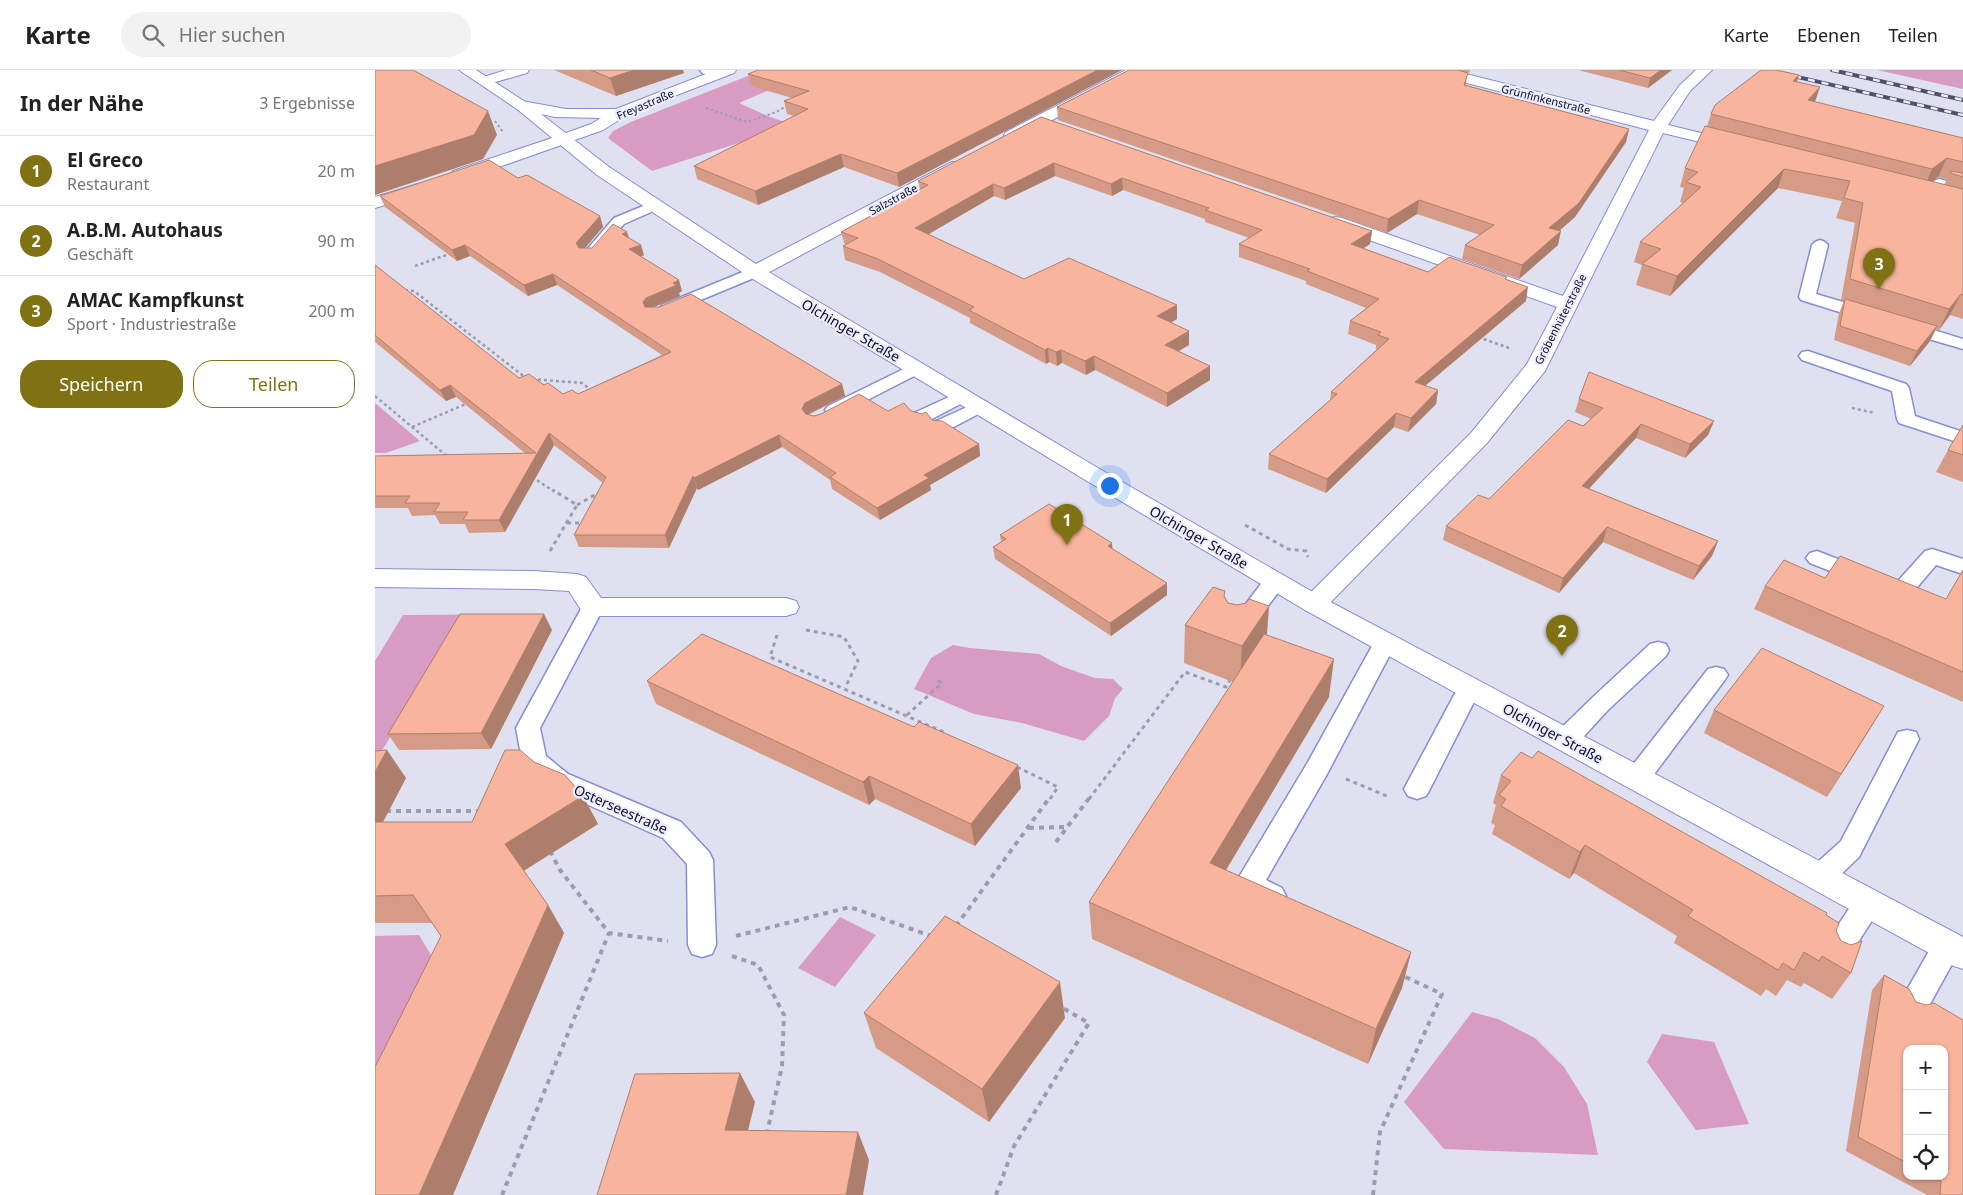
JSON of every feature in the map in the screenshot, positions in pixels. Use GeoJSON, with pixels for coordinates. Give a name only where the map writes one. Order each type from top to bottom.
{"type":"FeatureCollection","features":[{"type":"Feature","properties":{"kind":"street","name":"Olchinger Straße"},"geometry":{"type":"LineString","coordinates":[[466,70],[522,106],[561,140],[653,206],[755,272],[1275,581],[1314,604],[1955,950]]}},
{"type":"Feature","properties":{"kind":"street"},"geometry":{"type":"LineString","coordinates":[[485,81],[522,70]]}},
{"type":"Feature","properties":{"kind":"street"},"geometry":{"type":"LineString","coordinates":[[999,142],[1137,70]]}},
{"type":"Feature","properties":{"kind":"street","name":"Grünfinkenstraße"},"geometry":{"type":"LineString","coordinates":[[1433,70],[1753,151]]}},
{"type":"Feature","properties":{"kind":"street","name":"Gröbenhüterstraße"},"geometry":{"type":"LineString","coordinates":[[1314,604],[1479,438],[1540,360],[1659,126],[1685,88],[1704,70]]}},
{"type":"Feature","properties":{"kind":"street","name":"Freyastraße"},"geometry":{"type":"LineString","coordinates":[[447,179],[597,127],[625,110],[718,71]]}},
{"type":"Feature","properties":{"kind":"street"},"geometry":{"type":"LineString","coordinates":[[522,106],[561,114],[584,115],[625,110]]}},
{"type":"Feature","properties":{"kind":"street"},"geometry":{"type":"LineString","coordinates":[[1040,121],[1058,127]]}},
{"type":"Feature","properties":{"kind":"street","name":"Salzstraße"},"geometry":{"type":"LineString","coordinates":[[755,272],[967,159]]}},
{"type":"Feature","properties":{"kind":"street"},"geometry":{"type":"LineString","coordinates":[[375,203],[429,185]]}},
{"type":"Feature","properties":{"kind":"street"},"geometry":{"type":"LineString","coordinates":[[1910,191],[1963,205]]}},
{"type":"Feature","properties":{"kind":"street"},"geometry":{"type":"LineString","coordinates":[[1323,218],[1568,304]]}},
{"type":"Feature","properties":{"kind":"street"},"geometry":{"type":"LineString","coordinates":[[375,578],[534,580],[577,583],[593,607],[786,607]]}},
{"type":"Feature","properties":{"kind":"lane"},"geometry":{"type":"LineString","coordinates":[[1928,196],[1939,183],[1963,189]]}},
{"type":"Feature","properties":{"kind":"lane"},"geometry":{"type":"LineString","coordinates":[[589,255],[619,221],[653,206]]}},
{"type":"Feature","properties":{"kind":"lane"},"geometry":{"type":"LineString","coordinates":[[1820,245],[1807,297],[1963,344]]}},
{"type":"Feature","properties":{"kind":"lane"},"geometry":{"type":"LineString","coordinates":[[655,314],[755,272]]}},
{"type":"Feature","properties":{"kind":"lane"},"geometry":{"type":"LineString","coordinates":[[1808,356],[1900,388],[1907,419],[1963,438]]}},
{"type":"Feature","properties":{"kind":"lane"},"geometry":{"type":"LineString","coordinates":[[817,414],[910,364]]}},
{"type":"Feature","properties":{"kind":"lane"},"geometry":{"type":"LineString","coordinates":[[921,418],[971,401]]}},
{"type":"Feature","properties":{"kind":"lane"},"geometry":{"type":"LineString","coordinates":[[941,426],[971,401]]}},
{"type":"Feature","properties":{"kind":"lane"},"geometry":{"type":"LineString","coordinates":[[1817,558],[1901,592],[1932,556],[1963,567]]}},
{"type":"Feature","properties":{"kind":"lane"},"geometry":{"type":"LineString","coordinates":[[1235,633],[1275,581]]}},
{"type":"Feature","properties":{"kind":"lane","name":"Osterseestraße"},"geometry":{"type":"LineString","coordinates":[[593,607],[528,728],[534,760],[559,781],[672,830],[700,860],[701,945]]}},
{"type":"Feature","properties":{"kind":"lane"},"geometry":{"type":"LineString","coordinates":[[1293,906],[1249,885],[1317,769],[1385,642]]}},
{"type":"Feature","properties":{"kind":"lane"},"geometry":{"type":"LineString","coordinates":[[1565,740],[1596,708],[1659,650]]}},
{"type":"Feature","properties":{"kind":"lane"},"geometry":{"type":"LineString","coordinates":[[1637,778],[1716,676]]}},
{"type":"Feature","properties":{"kind":"lane"},"geometry":{"type":"LineString","coordinates":[[1417,789],[1469,688]]}},
{"type":"Feature","properties":{"kind":"lane"},"geometry":{"type":"LineString","coordinates":[[1820,877],[1850,849],[1907,739]]}},
{"type":"Feature","properties":{"kind":"lane"},"geometry":{"type":"LineString","coordinates":[[1833,957],[1868,903]]}},
{"type":"Feature","properties":{"kind":"lane"},"geometry":{"type":"LineString","coordinates":[[1914,1005],[1955,950]]}},
{"type":"Feature","properties":{"kind":"path"},"geometry":{"type":"LineString","coordinates":[[706,108],[747,122],[776,112],[790,104]]}},
{"type":"Feature","properties":{"kind":"path"},"geometry":{"type":"LineString","coordinates":[[415,266],[453,253]]}},
{"type":"Feature","properties":{"kind":"path"},"geometry":{"type":"LineString","coordinates":[[397,289],[414,291],[526,378]]}},
{"type":"Feature","properties":{"kind":"path"},"geometry":{"type":"LineString","coordinates":[[1475,335],[1540,360]]}},
{"type":"Feature","properties":{"kind":"path"},"geometry":{"type":"LineString","coordinates":[[517,382],[526,378],[583,383],[598,394]]}},
{"type":"Feature","properties":{"kind":"path"},"geometry":{"type":"LineString","coordinates":[[375,396],[452,460],[442,460]]}},
{"type":"Feature","properties":{"kind":"path"},"geometry":{"type":"LineString","coordinates":[[412,427],[473,401]]}},
{"type":"Feature","properties":{"kind":"path"},"geometry":{"type":"LineString","coordinates":[[525,475],[534,477],[577,504]]}},
{"type":"Feature","properties":{"kind":"path"},"geometry":{"type":"LineString","coordinates":[[534,580],[577,504],[602,491]]}},
{"type":"Feature","properties":{"kind":"path"},"geometry":{"type":"LineString","coordinates":[[567,523],[592,523]]}},
{"type":"Feature","properties":{"kind":"path"},"geometry":{"type":"LineString","coordinates":[[798,630],[818,631],[844,636],[858,661],[845,688]]}},
{"type":"Feature","properties":{"kind":"path"},"geometry":{"type":"LineString","coordinates":[[776,638],[770,657],[907,715],[953,737]]}},
{"type":"Feature","properties":{"kind":"path"},"geometry":{"type":"LineString","coordinates":[[1056,842],[1185,672],[1226,687],[1230,680]]}},
{"type":"Feature","properties":{"kind":"path"},"geometry":{"type":"LineString","coordinates":[[907,715],[942,683],[935,679]]}},
{"type":"Feature","properties":{"kind":"path"},"geometry":{"type":"LineString","coordinates":[[951,932],[1059,787],[1014,766]]}},
{"type":"Feature","properties":{"kind":"path"},"geometry":{"type":"LineString","coordinates":[[1352,781],[1380,793]]}},
{"type":"Feature","properties":{"kind":"path"},"geometry":{"type":"LineString","coordinates":[[385,811],[480,811]]}},
{"type":"Feature","properties":{"kind":"path"},"geometry":{"type":"LineString","coordinates":[[1028,828],[1066,827]]}},
{"type":"Feature","properties":{"kind":"path"},"geometry":{"type":"LineString","coordinates":[[546,845],[560,870],[609,933],[701,945],[758,965],[784,1015],[783,1066],[766,1140]]}},
{"type":"Feature","properties":{"kind":"path"},"geometry":{"type":"LineString","coordinates":[[701,945],[849,907],[937,937]]}},
{"type":"Feature","properties":{"kind":"path"},"geometry":{"type":"LineString","coordinates":[[502,1195],[609,933]]}},
{"type":"Feature","properties":{"kind":"path"},"geometry":{"type":"LineString","coordinates":[[1373,1195],[1380,1132],[1442,994],[1399,974],[1403,966]]}},
{"type":"Feature","properties":{"kind":"path"},"geometry":{"type":"LineString","coordinates":[[996,1195],[1014,1146],[1089,1023],[1055,1004]]}},
{"type":"Feature","properties":{"kind":"shaded area"},"geometry":{"type":"Polygon","coordinates":[[[763,70],[815,70],[739,103],[770,117],[834,139],[751,139],[652,171],[608,138],[613,131],[631,122],[763,70]]]}},
{"type":"Feature","properties":{"kind":"shaded area"},"geometry":{"type":"Polygon","coordinates":[[[1877,70],[1963,70],[1963,89],[1877,70]]]}},
{"type":"Feature","properties":{"kind":"shaded area"},"geometry":{"type":"Polygon","coordinates":[[[375,403],[420,441],[386,453],[375,453],[375,403]]]}},
{"type":"Feature","properties":{"kind":"shaded area"},"geometry":{"type":"Polygon","coordinates":[[[528,614],[456,628],[383,749],[375,758],[375,661],[403,615],[528,614]]]}},
{"type":"Feature","properties":{"kind":"shaded area"},"geometry":{"type":"Polygon","coordinates":[[[953,645],[1039,654],[1061,666],[1095,678],[1113,679],[1123,689],[1115,698],[1109,716],[1084,741],[1022,723],[974,714],[914,689],[931,658],[953,645]]]}},
{"type":"Feature","properties":{"kind":"shaded area"},"geometry":{"type":"Polygon","coordinates":[[[840,917],[876,935],[835,987],[798,968],[840,917]]]}},
{"type":"Feature","properties":{"kind":"shaded area"},"geometry":{"type":"Polygon","coordinates":[[[419,935],[437,965],[375,1097],[375,936],[419,935]]]}},
{"type":"Feature","properties":{"kind":"shaded area"},"geometry":{"type":"Polygon","coordinates":[[[1472,1012],[1498,1019],[1535,1038],[1564,1067],[1587,1104],[1598,1155],[1444,1149],[1404,1102],[1472,1012]]]}},
{"type":"Feature","properties":{"kind":"shaded area"},"geometry":{"type":"Polygon","coordinates":[[[1662,1034],[1714,1042],[1749,1124],[1696,1130],[1647,1062],[1662,1034]]]}},
{"type":"Feature","properties":{"kind":"building"},"geometry":{"type":"Polygon","coordinates":[[[375,70],[413,70],[488,111],[474,135],[375,166],[375,70]]]}},
{"type":"Feature","properties":{"kind":"building"},"geometry":{"type":"Polygon","coordinates":[[[591,70],[634,70],[610,78],[591,70]]]}},
{"type":"Feature","properties":{"kind":"building"},"geometry":{"type":"Polygon","coordinates":[[[758,70],[1098,70],[897,173],[841,154],[755,191],[694,166],[808,109],[784,101],[809,91],[748,74],[758,70]]]}},
{"type":"Feature","properties":{"kind":"building"},"geometry":{"type":"Polygon","coordinates":[[[1129,70],[1458,70],[1468,73],[1464,85],[1629,129],[1579,203],[1549,228],[1561,231],[1522,265],[1465,245],[1494,225],[1419,200],[1388,219],[1057,107],[1129,70]]]}},
{"type":"Feature","properties":{"kind":"building"},"geometry":{"type":"Polygon","coordinates":[[[1619,70],[1661,70],[1650,78],[1619,70]]]}},
{"type":"Feature","properties":{"kind":"building"},"geometry":{"type":"Polygon","coordinates":[[[1761,70],[1776,70],[1799,75],[1793,81],[1820,87],[1808,100],[1963,138],[1963,162],[1947,158],[1932,169],[1711,114],[1715,105],[1761,70]]]}},
{"type":"Feature","properties":{"kind":"building"},"geometry":{"type":"Polygon","coordinates":[[[1041,117],[1372,231],[1351,244],[1428,272],[1449,257],[1507,277],[1505,279],[1528,287],[1415,382],[1438,390],[1411,418],[1396,413],[1327,479],[1269,454],[1337,394],[1331,392],[1389,339],[1378,335],[1381,332],[1350,321],[1379,299],[1307,271],[1310,269],[1239,244],[1262,230],[1205,210],[1209,208],[1122,178],[1111,184],[1054,163],[1004,188],[993,184],[915,228],[1024,279],[1069,258],[1177,305],[1157,316],[1189,331],[1165,345],[1210,366],[1167,393],[1094,356],[1085,361],[1061,350],[1056,352],[1048,348],[1045,350],[969,310],[974,307],[878,259],[843,246],[858,238],[841,232],[928,185],[918,181],[1041,117]]]}},
{"type":"Feature","properties":{"kind":"building"},"geometry":{"type":"Polygon","coordinates":[[[1705,126],[1963,189],[1963,295],[1961,294],[1949,309],[1850,279],[1863,203],[1844,198],[1850,181],[1784,169],[1677,276],[1642,264],[1661,249],[1640,242],[1701,187],[1686,182],[1698,172],[1685,168],[1705,126]]]}},
{"type":"Feature","properties":{"kind":"building"},"geometry":{"type":"Polygon","coordinates":[[[489,160],[518,178],[527,175],[600,216],[576,243],[579,248],[592,248],[613,224],[627,232],[622,234],[641,245],[629,249],[679,280],[673,283],[677,285],[646,298],[643,302],[645,307],[659,307],[691,294],[842,384],[805,403],[802,409],[806,414],[814,416],[821,414],[859,394],[888,411],[904,403],[911,411],[922,414],[926,412],[932,420],[942,421],[979,444],[924,475],[929,478],[877,508],[830,477],[836,473],[779,435],[694,478],[693,476],[665,535],[574,535],[606,477],[549,433],[499,520],[463,520],[468,512],[434,512],[440,503],[405,503],[410,496],[375,496],[375,456],[536,453],[450,385],[440,390],[375,335],[375,265],[519,378],[529,374],[544,385],[548,383],[563,394],[572,390],[578,394],[671,352],[553,274],[524,285],[465,245],[452,250],[380,196],[489,160]]]}},
{"type":"Feature","properties":{"kind":"building"},"geometry":{"type":"Polygon","coordinates":[[[1951,171],[1963,173],[1963,177],[1950,173],[1951,171]]]}},
{"type":"Feature","properties":{"kind":"building"},"geometry":{"type":"Polygon","coordinates":[[[1845,299],[1937,326],[1917,351],[1840,326],[1845,299]]]}},
{"type":"Feature","properties":{"kind":"building"},"geometry":{"type":"Polygon","coordinates":[[[1589,372],[1714,421],[1690,444],[1641,424],[1582,486],[1718,541],[1699,566],[1607,527],[1563,578],[1446,526],[1478,495],[1489,499],[1568,420],[1583,426],[1603,408],[1579,399],[1589,372]]]}},
{"type":"Feature","properties":{"kind":"building"},"geometry":{"type":"Polygon","coordinates":[[[1963,425],[1963,455],[1948,450],[1963,425]]]}},
{"type":"Feature","properties":{"kind":"building"},"geometry":{"type":"Polygon","coordinates":[[[1049,504],[1112,543],[1108,546],[1167,583],[1110,623],[993,547],[1006,539],[1000,535],[1049,504]]]}},
{"type":"Feature","properties":{"kind":"building"},"geometry":{"type":"Polygon","coordinates":[[[1840,556],[1946,599],[1963,570],[1963,672],[1765,586],[1784,560],[1825,578],[1840,556]]]}},
{"type":"Feature","properties":{"kind":"building"},"geometry":{"type":"Polygon","coordinates":[[[1213,587],[1225,591],[1224,596],[1228,603],[1237,605],[1246,603],[1249,599],[1269,606],[1242,646],[1185,625],[1213,587]]]}},
{"type":"Feature","properties":{"kind":"building"},"geometry":{"type":"Polygon","coordinates":[[[460,614],[544,614],[481,733],[388,734],[460,614]]]}},
{"type":"Feature","properties":{"kind":"building"},"geometry":{"type":"Polygon","coordinates":[[[702,634],[914,727],[919,722],[1018,765],[971,824],[869,776],[863,782],[647,681],[702,634]]]}},
{"type":"Feature","properties":{"kind":"building"},"geometry":{"type":"Polygon","coordinates":[[[1264,634],[1334,659],[1210,863],[1411,952],[1376,1029],[1089,902],[1264,634]]]}},
{"type":"Feature","properties":{"kind":"building"},"geometry":{"type":"Polygon","coordinates":[[[1762,648],[1884,706],[1841,774],[1714,710],[1762,648]]]}},
{"type":"Feature","properties":{"kind":"building"},"geometry":{"type":"Polygon","coordinates":[[[387,750],[375,772],[375,751],[387,750]]]}},
{"type":"Feature","properties":{"kind":"building"},"geometry":{"type":"Polygon","coordinates":[[[505,750],[520,750],[534,762],[565,775],[583,796],[505,844],[548,905],[419,1195],[375,1195],[375,1067],[441,936],[413,895],[375,896],[375,822],[472,822],[505,750]]]}},
{"type":"Feature","properties":{"kind":"building"},"geometry":{"type":"Polygon","coordinates":[[[1538,751],[1827,913],[1826,915],[1839,923],[1836,931],[1841,941],[1851,945],[1862,941],[1851,973],[1822,956],[1819,961],[1804,952],[1794,970],[1783,963],[1778,970],[1688,916],[1693,910],[1585,845],[1580,852],[1501,806],[1506,799],[1499,795],[1511,781],[1501,775],[1521,752],[1532,758],[1538,751]]]}},
{"type":"Feature","properties":{"kind":"building"},"geometry":{"type":"Polygon","coordinates":[[[945,916],[1060,982],[982,1089],[864,1013],[945,916]]]}},
{"type":"Feature","properties":{"kind":"building"},"geometry":{"type":"Polygon","coordinates":[[[1884,975],[1909,989],[1916,1002],[1926,1005],[1934,1003],[1963,1020],[1963,1195],[1940,1195],[1941,1181],[1939,1180],[1948,1180],[1948,1045],[1903,1045],[1903,1161],[1858,1137],[1884,975]]]}},
{"type":"Feature","properties":{"kind":"building"},"geometry":{"type":"Polygon","coordinates":[[[740,1073],[725,1130],[858,1132],[846,1195],[597,1195],[635,1074],[740,1073]]]}},
{"type":"Feature","properties":{"kind":"railway"},"geometry":{"type":"LineString","coordinates":[[1767,70],[1963,115]]}},
{"type":"Feature","properties":{"kind":"railway"},"geometry":{"type":"LineString","coordinates":[[1832,70],[1963,100]]}},
{"type":"Feature","properties":{"kind":"place","name":"AMAC Kampfkunst"},"geometry":{"type":"Point","coordinates":[1879,289]}},
{"type":"Feature","properties":{"kind":"place","name":"El Greco"},"geometry":{"type":"Point","coordinates":[1067,545]}},
{"type":"Feature","properties":{"kind":"place","name":"A.B.M. Autohaus"},"geometry":{"type":"Point","coordinates":[1562,656]}}]}
